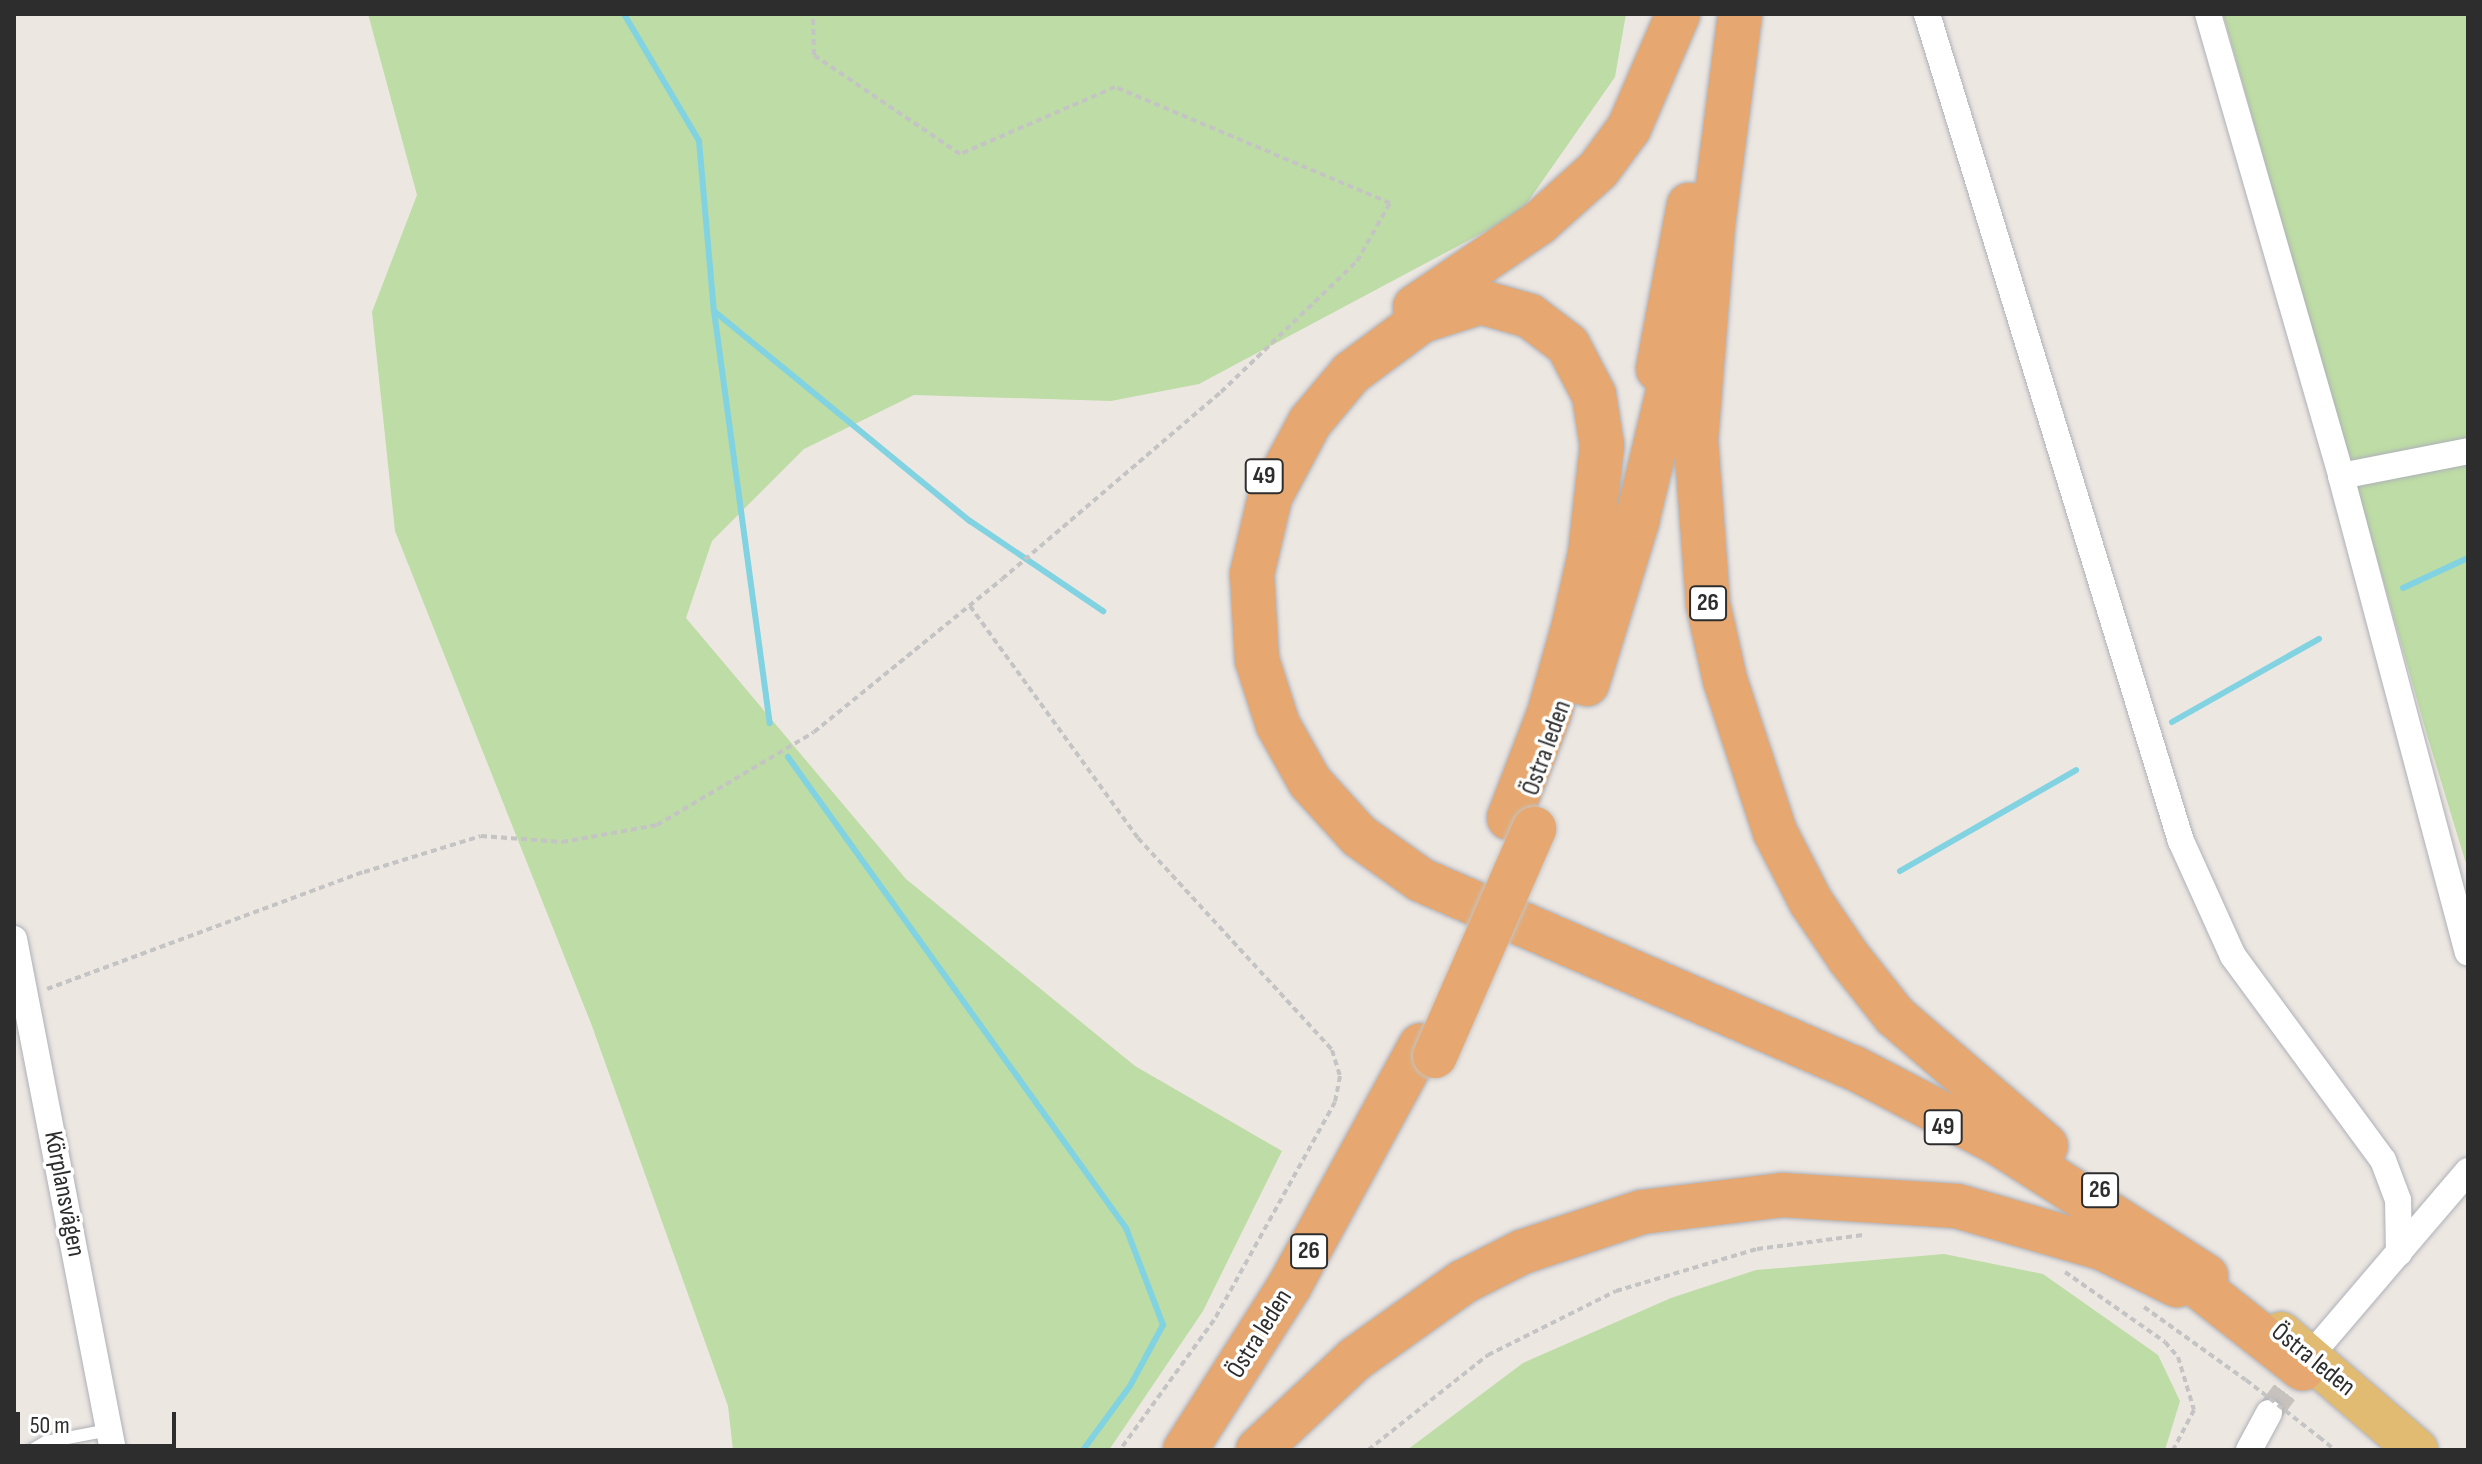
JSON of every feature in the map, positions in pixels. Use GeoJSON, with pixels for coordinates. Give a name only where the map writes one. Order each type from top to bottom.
{"type":"FeatureCollection","features":[{"type":"Feature","properties":{"kind":"highway","name":"49"},"geometry":{"type":"LineString","coordinates":[[1678,14],[1629,128],[1598,170],[1539,223],[1355,352],[1300,409],[1280,442],[1249,521],[1238,616],[1256,708],[1281,763],[1310,805],[1385,873],[1440,903],[1924,1116],[2137,1241],[2313,1355]]}},
{"type":"Feature","properties":{"kind":"highway","name":"Östra leden"},"geometry":{"type":"LineString","coordinates":[[1521,823],[1575,673],[1632,478],[1660,359],[1692,187],[1715,14]]}},
{"type":"Feature","properties":{"kind":"highway","name":"26"},"geometry":{"type":"LineString","coordinates":[[1211,1450],[1348,1226],[1428,1050],[1610,614],[1664,411],[1701,226],[1729,14]]}},
{"type":"Feature","properties":{"kind":"highway","name":"26"},"geometry":{"type":"LineString","coordinates":[[1740,14],[1701,355],[1697,513],[1708,604],[1725,680],[1775,832],[1811,902],[1895,1016],[1959,1076],[2206,1276]]}},
{"type":"Feature","properties":{"kind":"highway","name":"49"},"geometry":{"type":"LineString","coordinates":[[1521,823],[1590,554],[1602,446],[1594,395],[1568,345],[1530,316],[1481,302],[1421,321],[1351,373],[1310,422],[1270,497],[1252,574],[1257,660],[1278,725],[1310,782],[1359,836],[1421,880],[1915,1099],[2112,1211],[2206,1276]]}},
{"type":"Feature","properties":{"kind":"highway","name":"Östra leden"},"geometry":{"type":"LineString","coordinates":[[1185,1450],[1290,1285],[1428,1050]]}},
{"type":"Feature","properties":{"kind":"highway","name":"49"},"geometry":{"type":"LineString","coordinates":[[1258,1450],[1344,1368],[1406,1320],[1522,1252],[1642,1212],[1767,1196],[1908,1200],[2026,1223],[2148,1267],[2313,1355]]}},
{"type":"Feature","properties":{"kind":"main road","name":"Östra leden"},"geometry":{"type":"LineString","coordinates":[[2206,1276],[2342,1382],[2417,1450]]}},
{"type":"Feature","properties":{"kind":"main road","name":"Östra leden"},"geometry":{"type":"LineString","coordinates":[[2313,1355],[2399,1450]]}},
{"type":"Feature","properties":{"kind":"street"},"geometry":{"type":"LineString","coordinates":[[1927,14],[2181,841],[2233,956],[2383,1160],[2398,1200],[2399,1253]]}},
{"type":"Feature","properties":{"kind":"street"},"geometry":{"type":"LineString","coordinates":[[2208,14],[2341,476],[2468,952]]}},
{"type":"Feature","properties":{"kind":"street"},"geometry":{"type":"LineString","coordinates":[[2341,476],[2468,451]]}},
{"type":"Feature","properties":{"kind":"street","name":"Körplansvägen"},"geometry":{"type":"LineString","coordinates":[[14,939],[26,996],[63,1234],[85,1340],[111,1440]]}},
{"type":"Feature","properties":{"kind":"street"},"geometry":{"type":"LineString","coordinates":[[2313,1355],[2468,1171]]}},
{"type":"Feature","properties":{"kind":"street"},"geometry":{"type":"LineString","coordinates":[[2249,1450],[2269,1413]]}},
{"type":"Feature","properties":{"kind":"lane"},"geometry":{"type":"LineString","coordinates":[[32,1450],[46,1442],[111,1440]]}},
{"type":"Feature","properties":{"kind":"path"},"geometry":{"type":"LineString","coordinates":[[26,996],[364,872],[481,836],[562,842],[657,825],[814,732],[1002,579],[1221,392],[1357,261],[1390,203],[1115,87],[960,154],[814,55],[813,14]]}},
{"type":"Feature","properties":{"kind":"path"},"geometry":{"type":"LineString","coordinates":[[970,606],[1138,838],[1332,1050],[1340,1076],[1335,1102],[1214,1320],[1120,1450]]}},
{"type":"Feature","properties":{"kind":"path"},"geometry":{"type":"LineString","coordinates":[[1368,1450],[1488,1355],[1616,1291],[1757,1249],[1876,1234]]}},
{"type":"Feature","properties":{"kind":"path"},"geometry":{"type":"LineString","coordinates":[[2055,1266],[2165,1342],[2178,1357],[2194,1410],[2173,1450]]}},
{"type":"Feature","properties":{"kind":"path"},"geometry":{"type":"LineString","coordinates":[[2139,1303],[2246,1380],[2335,1450]]}},
{"type":"Feature","properties":{"kind":"green space"},"geometry":{"type":"Polygon","coordinates":[[[368,14],[1626,14],[1615,77],[1520,213],[1199,384],[1111,401],[914,395],[804,449],[712,541],[686,618],[906,879],[1135,1066],[1282,1151],[1203,1311],[1109,1450],[733,1450],[728,1406],[592,1026],[395,531],[372,312],[417,195],[368,14]]]}},
{"type":"Feature","properties":{"kind":"green space"},"geometry":{"type":"Polygon","coordinates":[[[2223,14],[2468,14],[2468,870],[2427,735],[2223,14]]]}},
{"type":"Feature","properties":{"kind":"green space"},"geometry":{"type":"Polygon","coordinates":[[[1944,1254],[2043,1274],[2158,1355],[2180,1401],[2165,1450],[1407,1450],[1523,1363],[1671,1298],[1756,1270],[1944,1254]]]}},
{"type":"Feature","properties":{"kind":"waterway"},"geometry":{"type":"LineString","coordinates":[[624,14],[699,141],[714,311],[770,723]]}},
{"type":"Feature","properties":{"kind":"waterway"},"geometry":{"type":"LineString","coordinates":[[714,311],[970,521],[1103,611]]}},
{"type":"Feature","properties":{"kind":"waterway"},"geometry":{"type":"LineString","coordinates":[[2403,588],[2468,558]]}},
{"type":"Feature","properties":{"kind":"waterway"},"geometry":{"type":"LineString","coordinates":[[2172,722],[2319,639]]}},
{"type":"Feature","properties":{"kind":"waterway"},"geometry":{"type":"LineString","coordinates":[[788,757],[1126,1228],[1163,1325],[1130,1386],[1083,1450]]}},
{"type":"Feature","properties":{"kind":"waterway"},"geometry":{"type":"LineString","coordinates":[[1900,871],[2076,770]]}},
{"type":"Feature","properties":{"kind":"tunnel"},"geometry":{"type":"LineString","coordinates":[[2269,1413],[2310,1358]]}}]}
